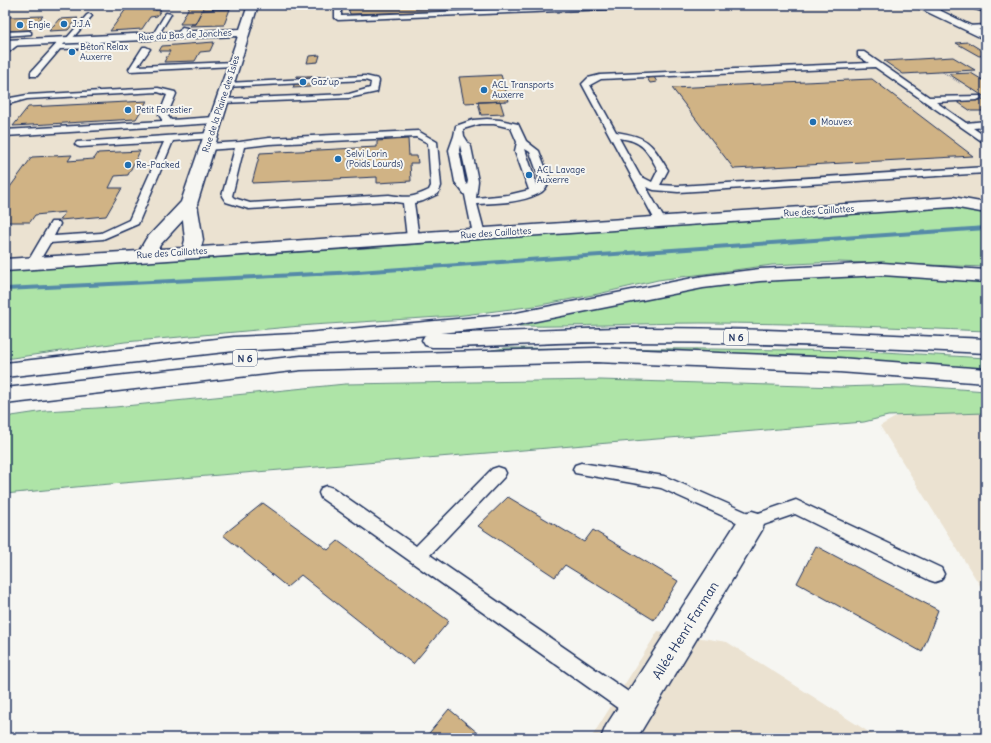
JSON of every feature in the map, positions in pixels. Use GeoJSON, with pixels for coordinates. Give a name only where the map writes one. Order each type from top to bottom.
{"type":"FeatureCollection","features":[{"type":"Feature","properties":{"kind":"main road","name":"Rue de la Plaine des Isles"},"geometry":{"type":"LineString","coordinates":[[146,255],[152,243],[188,204],[253,5]]}},
{"type":"Feature","properties":{"kind":"main road"},"geometry":{"type":"LineString","coordinates":[[921,5],[986,37]]}},
{"type":"Feature","properties":{"kind":"main road","name":"Rue du Bas de Jonches"},"geometry":{"type":"LineString","coordinates":[[10,43],[63,43],[98,39],[155,36],[182,31],[244,32]]}},
{"type":"Feature","properties":{"kind":"main road","name":"Rue des Caillottes"},"geometry":{"type":"LineString","coordinates":[[5,265],[953,202],[986,208]]}},
{"type":"Feature","properties":{"kind":"main road","name":"Rue de la Plaine des Isles"},"geometry":{"type":"LineString","coordinates":[[188,204],[194,240],[191,252]]}},
{"type":"Feature","properties":{"kind":"main road"},"geometry":{"type":"LineString","coordinates":[[295,341],[511,320],[703,282],[760,275],[820,271],[882,270],[986,276]]}},
{"type":"Feature","properties":{"kind":"main road","name":"N 6"},"geometry":{"type":"LineString","coordinates":[[5,370],[234,344],[295,341],[485,340],[621,335],[816,338],[986,346]]}},
{"type":"Feature","properties":{"kind":"main road","name":"N 6"},"geometry":{"type":"LineString","coordinates":[[5,386],[242,358],[485,340]]}},
{"type":"Feature","properties":{"kind":"main road"},"geometry":{"type":"LineString","coordinates":[[5,396],[301,362],[596,355],[839,365],[986,376]]}},
{"type":"Feature","properties":{"kind":"main road","name":"Allée Henri Farman"},"geometry":{"type":"LineString","coordinates":[[618,738],[752,522]]}},
{"type":"Feature","properties":{"kind":"lane"},"geometry":{"type":"LineString","coordinates":[[338,5],[338,18],[658,5]]}},
{"type":"Feature","properties":{"kind":"lane"},"geometry":{"type":"LineString","coordinates":[[964,5],[986,10]]}},
{"type":"Feature","properties":{"kind":"lane"},"geometry":{"type":"LineString","coordinates":[[982,5],[986,7]]}},
{"type":"Feature","properties":{"kind":"lane"},"geometry":{"type":"LineString","coordinates":[[155,36],[168,14]]}},
{"type":"Feature","properties":{"kind":"lane"},"geometry":{"type":"LineString","coordinates":[[34,74],[89,16]]}},
{"type":"Feature","properties":{"kind":"lane"},"geometry":{"type":"LineString","coordinates":[[967,28],[986,27]]}},
{"type":"Feature","properties":{"kind":"lane"},"geometry":{"type":"LineString","coordinates":[[5,34],[29,33]]}},
{"type":"Feature","properties":{"kind":"lane"},"geometry":{"type":"LineString","coordinates":[[5,53],[10,43]]}},
{"type":"Feature","properties":{"kind":"lane"},"geometry":{"type":"LineString","coordinates":[[146,49],[133,69],[234,64]]}},
{"type":"Feature","properties":{"kind":"lane"},"geometry":{"type":"LineString","coordinates":[[862,54],[986,141]]}},
{"type":"Feature","properties":{"kind":"lane"},"geometry":{"type":"LineString","coordinates":[[661,222],[586,84],[591,80],[600,77],[877,65]]}},
{"type":"Feature","properties":{"kind":"lane"},"geometry":{"type":"LineString","coordinates":[[221,101],[349,96],[374,90],[375,81],[365,78],[227,85]]}},
{"type":"Feature","properties":{"kind":"lane"},"geometry":{"type":"LineString","coordinates":[[5,102],[27,97],[158,90],[172,94],[164,114],[169,123]]}},
{"type":"Feature","properties":{"kind":"lane"},"geometry":{"type":"LineString","coordinates":[[927,100],[977,98]]}},
{"type":"Feature","properties":{"kind":"lane"},"geometry":{"type":"LineString","coordinates":[[5,133],[215,120]]}},
{"type":"Feature","properties":{"kind":"lane"},"geometry":{"type":"LineString","coordinates":[[471,198],[518,197],[534,192],[520,151],[522,142],[515,126],[499,121],[472,122],[459,128],[459,136],[466,147],[473,181],[471,198],[480,234]]}},
{"type":"Feature","properties":{"kind":"lane"},"geometry":{"type":"LineString","coordinates":[[964,126],[986,124]]}},
{"type":"Feature","properties":{"kind":"lane"},"geometry":{"type":"LineString","coordinates":[[80,144],[170,138],[240,145],[269,142],[418,134],[432,142],[436,186],[434,192],[419,199],[408,201],[389,198],[249,206],[239,204],[230,200],[227,196],[240,145]]}},
{"type":"Feature","properties":{"kind":"lane"},"geometry":{"type":"LineString","coordinates":[[612,134],[634,137],[647,144],[663,170],[654,187]]}},
{"type":"Feature","properties":{"kind":"lane"},"geometry":{"type":"LineString","coordinates":[[46,240],[103,236],[134,222],[170,138]]}},
{"type":"Feature","properties":{"kind":"lane"},"geometry":{"type":"LineString","coordinates":[[636,178],[645,184],[654,187],[678,189],[986,170]]}},
{"type":"Feature","properties":{"kind":"lane"},"geometry":{"type":"LineString","coordinates":[[408,201],[413,238]]}},
{"type":"Feature","properties":{"kind":"lane"},"geometry":{"type":"LineString","coordinates":[[33,263],[55,224]]}},
{"type":"Feature","properties":{"kind":"lane"},"geometry":{"type":"LineString","coordinates":[[581,469],[664,482],[752,522],[796,507],[935,574]]}},
{"type":"Feature","properties":{"kind":"lane"},"geometry":{"type":"LineString","coordinates":[[418,556],[498,473]]}},
{"type":"Feature","properties":{"kind":"lane"},"geometry":{"type":"LineString","coordinates":[[327,493],[636,709]]}},
{"type":"Feature","properties":{"kind":"shaded area"},"geometry":{"type":"Polygon","coordinates":[[[5,5],[986,5],[986,240],[5,338],[5,5]]]}},
{"type":"Feature","properties":{"kind":"shaded area"},"geometry":{"type":"Polygon","coordinates":[[[938,393],[986,400],[986,595],[880,426],[938,393]]]}},
{"type":"Feature","properties":{"kind":"shaded area"},"geometry":{"type":"Polygon","coordinates":[[[658,631],[727,642],[878,738],[591,738],[658,631]]]}},
{"type":"Feature","properties":{"kind":"green space"},"geometry":{"type":"Polygon","coordinates":[[[945,205],[979,211],[986,214],[986,267],[838,262],[772,265],[658,280],[598,294],[535,306],[456,316],[312,325],[125,342],[5,359],[5,271],[382,247],[945,205]]]}},
{"type":"Feature","properties":{"kind":"green space"},"geometry":{"type":"Polygon","coordinates":[[[860,275],[950,277],[986,280],[986,331],[737,323],[519,326],[521,324],[733,282],[860,275]]]}},
{"type":"Feature","properties":{"kind":"green space"},"geometry":{"type":"Polygon","coordinates":[[[505,348],[867,351],[986,358],[986,371],[501,353],[492,350],[505,348]]]}},
{"type":"Feature","properties":{"kind":"green space"},"geometry":{"type":"Polygon","coordinates":[[[600,380],[839,387],[905,385],[986,391],[986,413],[888,416],[864,422],[86,486],[5,494],[5,417],[45,411],[115,407],[345,384],[600,380]]]}},
{"type":"Feature","properties":{"kind":"building"},"geometry":{"type":"Polygon","coordinates":[[[129,5],[158,5],[155,10],[161,10],[157,16],[150,17],[142,29],[110,31],[129,5]]]}},
{"type":"Feature","properties":{"kind":"building"},"geometry":{"type":"Polygon","coordinates":[[[190,5],[205,5],[195,24],[180,24],[190,5]]]}},
{"type":"Feature","properties":{"kind":"building"},"geometry":{"type":"Polygon","coordinates":[[[205,5],[232,5],[230,9],[202,10],[205,5]]]}},
{"type":"Feature","properties":{"kind":"building"},"geometry":{"type":"Polygon","coordinates":[[[347,5],[673,5],[350,14],[347,5]]]}},
{"type":"Feature","properties":{"kind":"building"},"geometry":{"type":"Polygon","coordinates":[[[230,9],[224,25],[190,26],[191,24],[195,24],[202,10],[230,9]]]}},
{"type":"Feature","properties":{"kind":"building","name":"Engie"},"geometry":{"type":"Polygon","coordinates":[[[43,16],[30,30],[5,31],[5,21],[9,17],[43,16]]]}},
{"type":"Feature","properties":{"kind":"building","name":"J.J.A"},"geometry":{"type":"Polygon","coordinates":[[[78,18],[68,30],[49,31],[59,19],[78,18]]]}},
{"type":"Feature","properties":{"kind":"building"},"geometry":{"type":"Polygon","coordinates":[[[214,42],[210,51],[200,52],[195,61],[164,62],[170,51],[159,51],[162,46],[214,42]]]}},
{"type":"Feature","properties":{"kind":"building"},"geometry":{"type":"Polygon","coordinates":[[[968,42],[986,53],[986,55],[979,56],[956,43],[968,42]]]}},
{"type":"Feature","properties":{"kind":"building"},"geometry":{"type":"Polygon","coordinates":[[[320,55],[318,62],[307,63],[309,56],[320,55]]]}},
{"type":"Feature","properties":{"kind":"building"},"geometry":{"type":"Polygon","coordinates":[[[953,57],[975,70],[903,74],[884,61],[953,57]]]}},
{"type":"Feature","properties":{"kind":"building"},"geometry":{"type":"Polygon","coordinates":[[[971,73],[986,82],[986,98],[949,74],[971,73]]]}},
{"type":"Feature","properties":{"kind":"building"},"geometry":{"type":"Polygon","coordinates":[[[501,75],[509,101],[464,103],[459,77],[501,75]]]}},
{"type":"Feature","properties":{"kind":"building","name":"Gaz'up"},"geometry":{"type":"Polygon","coordinates":[[[297,76],[312,76],[310,87],[293,88],[297,76]]]}},
{"type":"Feature","properties":{"kind":"building"},"geometry":{"type":"Polygon","coordinates":[[[654,77],[657,82],[650,83],[647,78],[654,77]]]}},
{"type":"Feature","properties":{"kind":"building","name":"Mouvex"},"geometry":{"type":"Polygon","coordinates":[[[872,79],[973,156],[734,169],[672,88],[872,79]]]}},
{"type":"Feature","properties":{"kind":"building"},"geometry":{"type":"Polygon","coordinates":[[[986,100],[986,111],[971,111],[956,101],[986,100]]]}},
{"type":"Feature","properties":{"kind":"building"},"geometry":{"type":"Polygon","coordinates":[[[147,101],[136,119],[13,126],[28,107],[147,101]]]}},
{"type":"Feature","properties":{"kind":"building"},"geometry":{"type":"Polygon","coordinates":[[[500,101],[504,114],[481,115],[478,102],[500,101]]]}},
{"type":"Feature","properties":{"kind":"building","name":"Selvi Lorin (Poids Lourds)"},"geometry":{"type":"Polygon","coordinates":[[[408,139],[409,156],[417,156],[418,163],[410,163],[411,181],[377,183],[377,177],[252,183],[260,153],[377,147],[377,141],[408,139]]]}},
{"type":"Feature","properties":{"kind":"building"},"geometry":{"type":"Polygon","coordinates":[[[140,151],[128,175],[115,176],[109,188],[122,188],[106,216],[60,220],[65,212],[35,215],[30,222],[5,222],[5,194],[32,157],[72,155],[68,161],[94,159],[98,153],[140,151]]]}},
{"type":"Feature","properties":{"kind":"building"},"geometry":{"type":"Polygon","coordinates":[[[508,497],[584,542],[593,530],[678,581],[654,620],[565,565],[555,577],[478,526],[508,497]]]}},
{"type":"Feature","properties":{"kind":"building"},"geometry":{"type":"Polygon","coordinates":[[[263,503],[328,550],[338,541],[449,621],[413,664],[301,575],[287,587],[223,535],[263,503]]]}},
{"type":"Feature","properties":{"kind":"building"},"geometry":{"type":"Polygon","coordinates":[[[816,546],[938,610],[922,652],[797,583],[816,546]]]}},
{"type":"Feature","properties":{"kind":"building"},"geometry":{"type":"Polygon","coordinates":[[[449,709],[484,738],[425,738],[449,709]]]}},
{"type":"Feature","properties":{"kind":"waterway"},"geometry":{"type":"LineString","coordinates":[[5,289],[358,272],[986,228]]}},
{"type":"Feature","properties":{"kind":"place","name":"J.J.A"},"geometry":{"type":"Point","coordinates":[64,24]}},
{"type":"Feature","properties":{"kind":"place","name":"Engie"},"geometry":{"type":"Point","coordinates":[20,25]}},
{"type":"Feature","properties":{"kind":"place","name":"Béton Relax Auxerre"},"geometry":{"type":"Point","coordinates":[72,52]}},
{"type":"Feature","properties":{"kind":"place","name":"Gaz'up"},"geometry":{"type":"Point","coordinates":[303,82]}},
{"type":"Feature","properties":{"kind":"place","name":"ACL Transports Auxerre"},"geometry":{"type":"Point","coordinates":[484,90]}},
{"type":"Feature","properties":{"kind":"place","name":"Petit Forestier"},"geometry":{"type":"Point","coordinates":[128,110]}},
{"type":"Feature","properties":{"kind":"place","name":"Mouvex"},"geometry":{"type":"Point","coordinates":[813,122]}},
{"type":"Feature","properties":{"kind":"place","name":"Selvi Lorin (Poids Lourds)"},"geometry":{"type":"Point","coordinates":[338,159]}},
{"type":"Feature","properties":{"kind":"place","name":"Re-Packed"},"geometry":{"type":"Point","coordinates":[128,165]}},
{"type":"Feature","properties":{"kind":"place","name":"ACL Lavage Auxerre"},"geometry":{"type":"Point","coordinates":[529,175]}}]}
